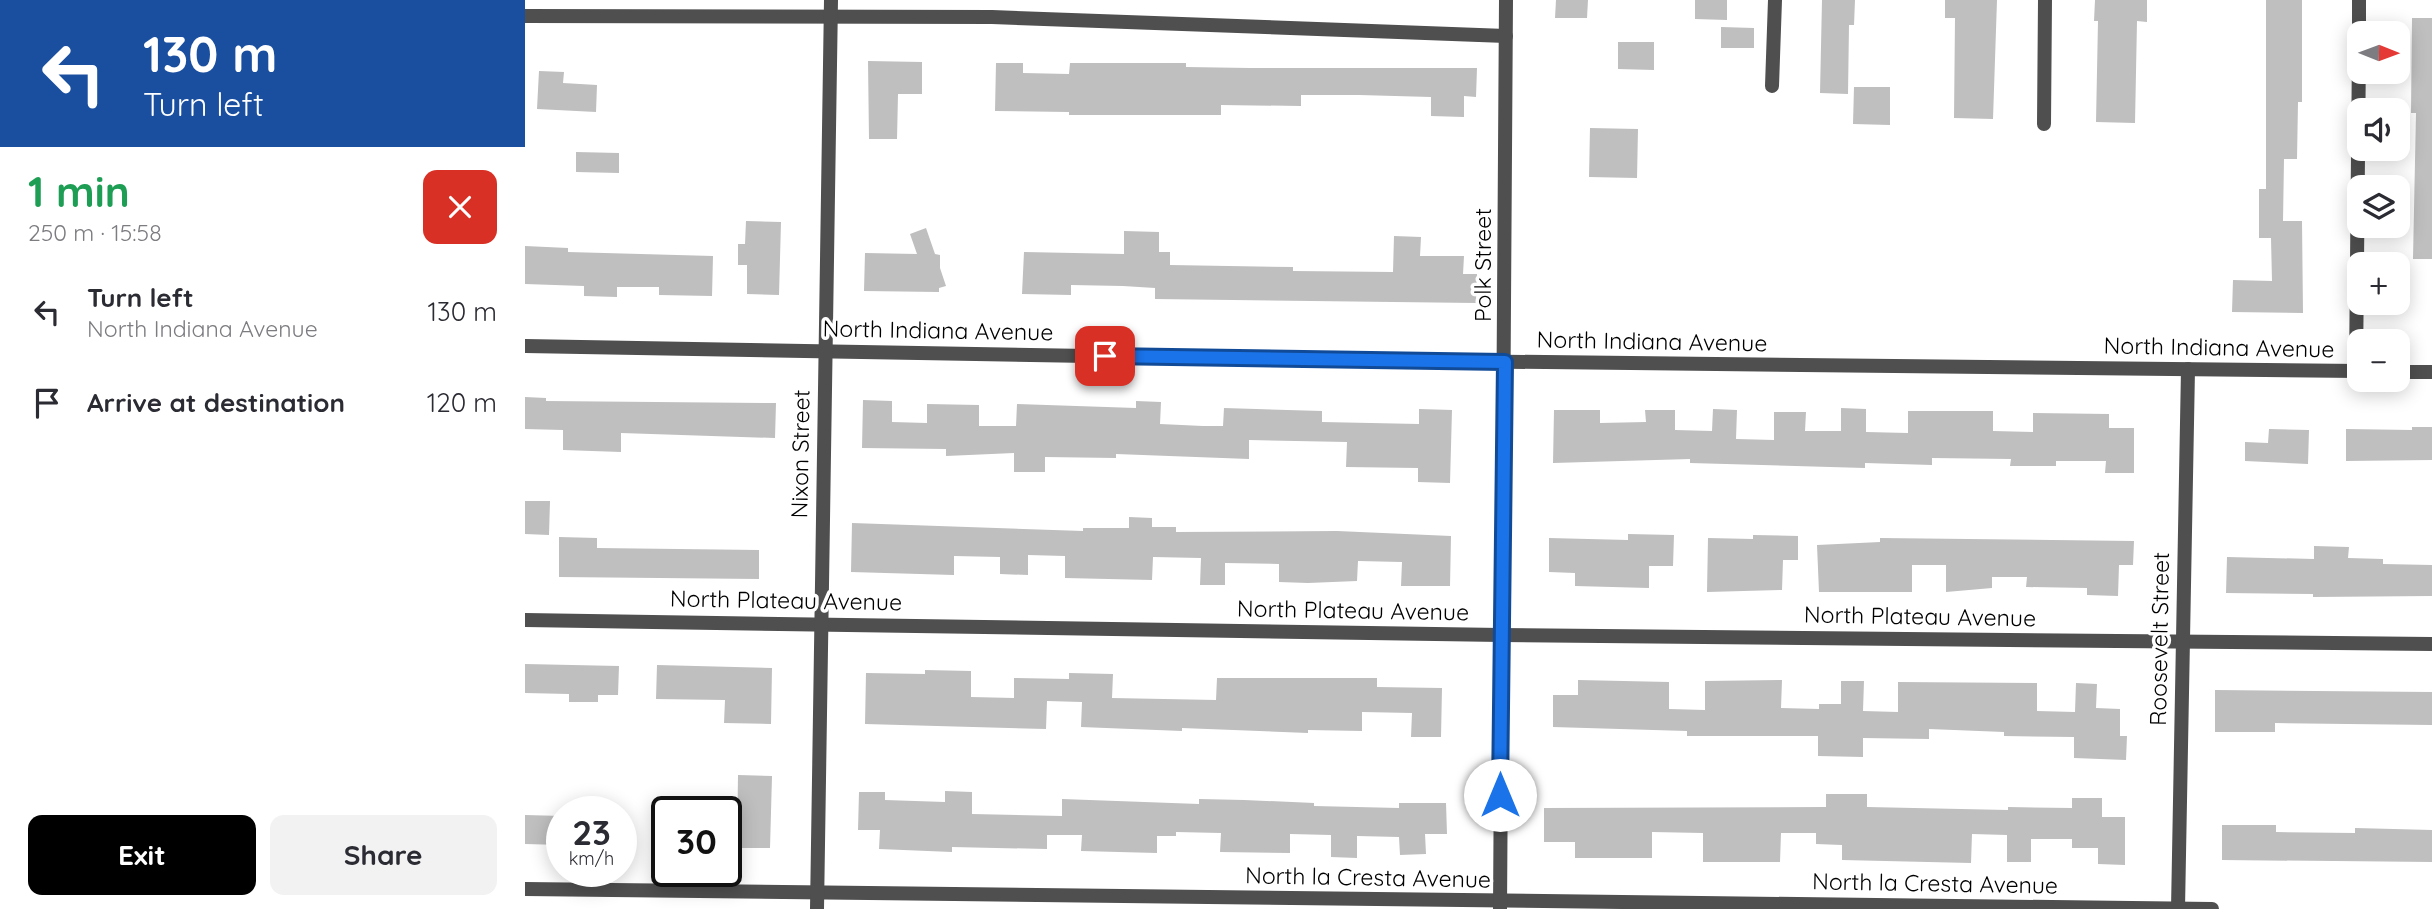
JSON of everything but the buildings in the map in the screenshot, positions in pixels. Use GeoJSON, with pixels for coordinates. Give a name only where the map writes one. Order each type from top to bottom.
{"type":"FeatureCollection","features":[{"type":"Feature","properties":{"kind":"street","name":"Nixon Street"},"geometry":{"type":"LineString","coordinates":[[818,902],[831,0]]}},
{"type":"Feature","properties":{"kind":"street","name":"Polk Street"},"geometry":{"type":"LineString","coordinates":[[1500,905],[1506,0]]}},
{"type":"Feature","properties":{"kind":"street"},"geometry":{"type":"LineString","coordinates":[[1772,86],[1775,0]]}},
{"type":"Feature","properties":{"kind":"street"},"geometry":{"type":"LineString","coordinates":[[2044,124],[2045,0]]}},
{"type":"Feature","properties":{"kind":"street"},"geometry":{"type":"LineString","coordinates":[[2359,0],[2359,21]]}},
{"type":"Feature","properties":{"kind":"street"},"geometry":{"type":"LineString","coordinates":[[525,16],[992,17],[1506,36]]}},
{"type":"Feature","properties":{"kind":"street"},"geometry":{"type":"LineString","coordinates":[[2358,329],[2359,84]]}},
{"type":"Feature","properties":{"kind":"street","name":"North Indiana Avenue"},"geometry":{"type":"LineString","coordinates":[[525,346],[1505,362],[2347,371]]}},
{"type":"Feature","properties":{"kind":"street","name":"Roosevelt Street"},"geometry":{"type":"LineString","coordinates":[[2178,909],[2188,369]]}},
{"type":"Feature","properties":{"kind":"street"},"geometry":{"type":"LineString","coordinates":[[2410,372],[2432,372]]}},
{"type":"Feature","properties":{"kind":"street","name":"North Plateau Avenue"},"geometry":{"type":"LineString","coordinates":[[525,620],[1501,635],[2432,644]]}},
{"type":"Feature","properties":{"kind":"street","name":"North la Cresta Avenue"},"geometry":{"type":"LineString","coordinates":[[525,889],[818,902],[2211,909]]}},
{"type":"Feature","properties":{"kind":"route"},"geometry":{"type":"LineString","coordinates":[[1105,356],[1505,362],[1500,795]]}}]}
